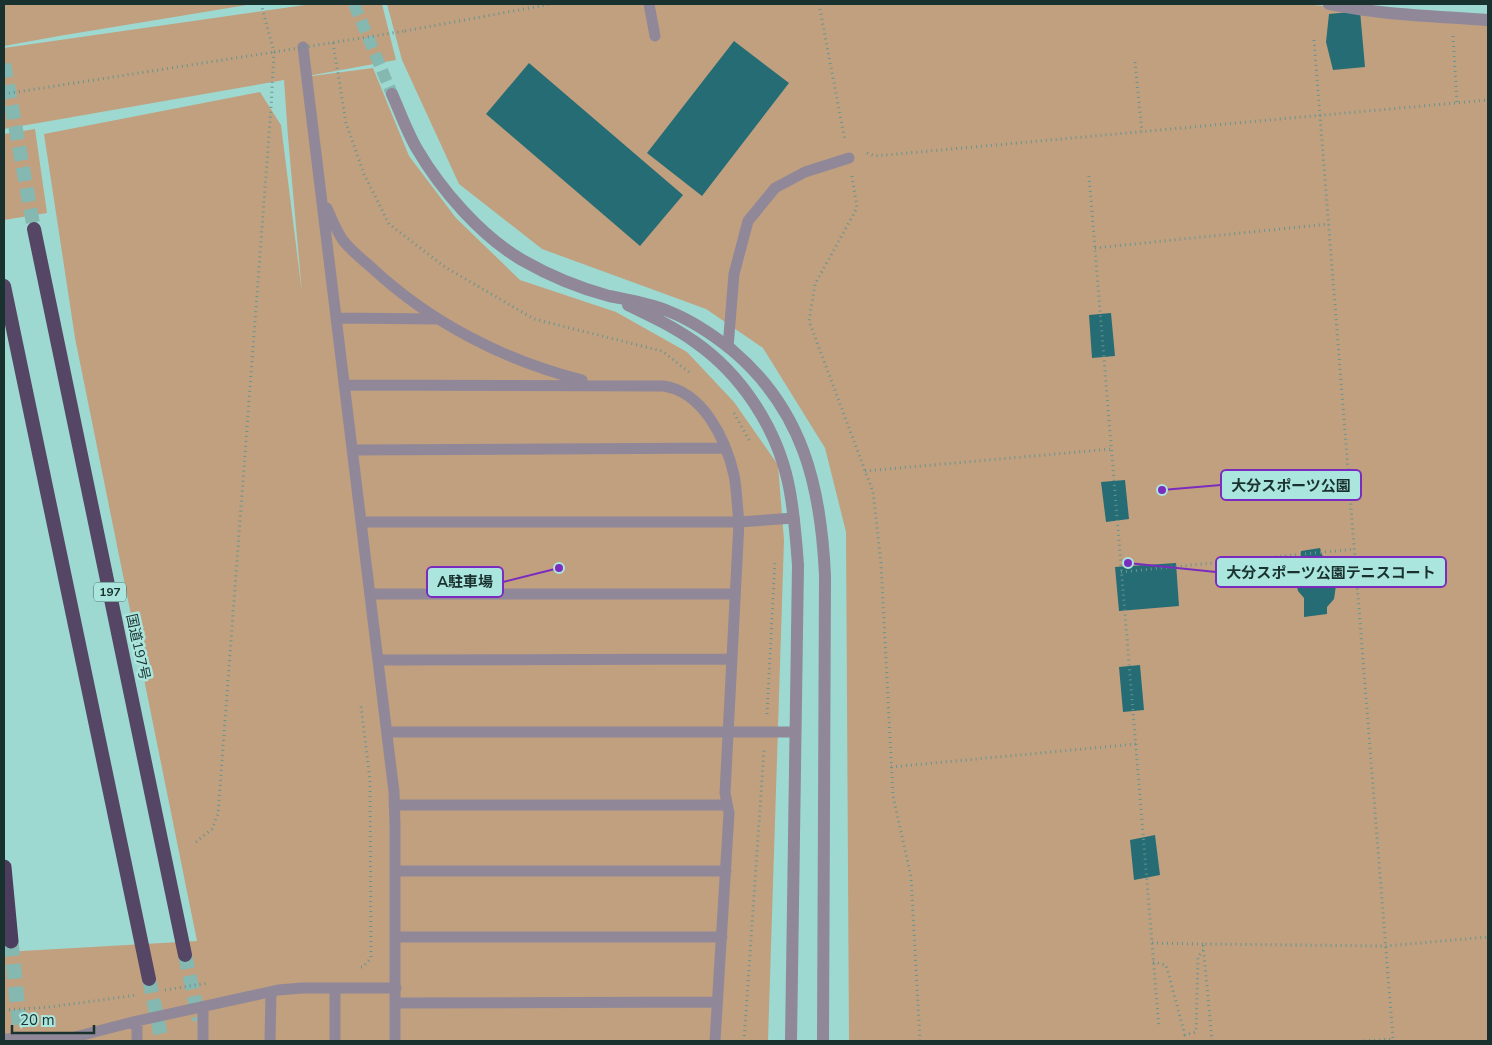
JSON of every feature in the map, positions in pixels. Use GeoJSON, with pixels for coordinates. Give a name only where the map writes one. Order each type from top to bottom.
{"type":"FeatureCollection","features":[{"type":"Feature","properties":{"kind":"highway","name":"国道197号"},"geometry":{"type":"LineString","coordinates":[[34,229],[185,955]]}},
{"type":"Feature","properties":{"kind":"highway"},"geometry":{"type":"LineString","coordinates":[[4,286],[149,979]]}},
{"type":"Feature","properties":{"kind":"highway"},"geometry":{"type":"LineString","coordinates":[[4,867],[11,941]]}},
{"type":"Feature","properties":{"kind":"street"},"geometry":{"type":"LineString","coordinates":[[1329,4],[1346,8],[1488,20]]}},
{"type":"Feature","properties":{"kind":"street"},"geometry":{"type":"LineString","coordinates":[[392,94],[416,147],[436,178],[457,204],[476,223],[520,259],[547,274],[576,286],[668,311],[702,327],[728,347],[755,372],[771,391],[798,436],[808,462],[820,514],[825,576],[823,1041]]}},
{"type":"Feature","properties":{"kind":"street"},"geometry":{"type":"LineString","coordinates":[[608,295],[695,342],[735,378],[766,423],[779,453],[788,481],[794,518],[798,565],[791,1041]]}},
{"type":"Feature","properties":{"kind":"lane"},"geometry":{"type":"LineString","coordinates":[[649,4],[655,36]]}},
{"type":"Feature","properties":{"kind":"lane"},"geometry":{"type":"LineString","coordinates":[[303,47],[362,522],[394,805],[395,1041]]}},
{"type":"Feature","properties":{"kind":"lane"},"geometry":{"type":"LineString","coordinates":[[728,347],[734,274],[748,221],[775,188],[805,172],[849,158]]}},
{"type":"Feature","properties":{"kind":"lane"},"geometry":{"type":"LineString","coordinates":[[321,192],[330,216],[342,239],[385,280],[439,319],[509,356],[555,374],[599,384]]}},
{"type":"Feature","properties":{"kind":"lane"},"geometry":{"type":"LineString","coordinates":[[336,318],[439,319]]}},
{"type":"Feature","properties":{"kind":"lane"},"geometry":{"type":"LineString","coordinates":[[344,385],[599,384],[674,387],[684,392],[715,426],[725,448],[734,477],[739,522],[727,732],[725,793],[729,813],[715,1041]]}},
{"type":"Feature","properties":{"kind":"lane"},"geometry":{"type":"LineString","coordinates":[[352,450],[725,448]]}},
{"type":"Feature","properties":{"kind":"lane"},"geometry":{"type":"LineString","coordinates":[[362,522],[739,522],[794,518]]}},
{"type":"Feature","properties":{"kind":"lane"},"geometry":{"type":"LineString","coordinates":[[370,594],[735,594]]}},
{"type":"Feature","properties":{"kind":"lane"},"geometry":{"type":"LineString","coordinates":[[378,660],[732,659]]}},
{"type":"Feature","properties":{"kind":"lane"},"geometry":{"type":"LineString","coordinates":[[387,732],[795,732]]}},
{"type":"Feature","properties":{"kind":"lane"},"geometry":{"type":"LineString","coordinates":[[394,805],[727,804]]}},
{"type":"Feature","properties":{"kind":"lane"},"geometry":{"type":"LineString","coordinates":[[395,871],[726,871]]}},
{"type":"Feature","properties":{"kind":"lane"},"geometry":{"type":"LineString","coordinates":[[396,937],[722,937]]}},
{"type":"Feature","properties":{"kind":"lane"},"geometry":{"type":"LineString","coordinates":[[6,1040],[71,1040],[137,1021],[271,992],[302,988],[396,988]]}},
{"type":"Feature","properties":{"kind":"lane"},"geometry":{"type":"LineString","coordinates":[[335,988],[336,1041]]}},
{"type":"Feature","properties":{"kind":"lane"},"geometry":{"type":"LineString","coordinates":[[270,1041],[271,992]]}},
{"type":"Feature","properties":{"kind":"lane"},"geometry":{"type":"LineString","coordinates":[[395,1002],[718,1002]]}},
{"type":"Feature","properties":{"kind":"lane"},"geometry":{"type":"LineString","coordinates":[[203,1007],[203,1041]]}},
{"type":"Feature","properties":{"kind":"lane"},"geometry":{"type":"LineString","coordinates":[[137,1021],[137,1041]]}},
{"type":"Feature","properties":{"kind":"path"},"geometry":{"type":"LineString","coordinates":[[196,842],[212,829],[218,814],[272,108],[274,52],[261,4]]}},
{"type":"Feature","properties":{"kind":"path"},"geometry":{"type":"LineString","coordinates":[[4,94],[290,50],[551,4]]}},
{"type":"Feature","properties":{"kind":"path"},"geometry":{"type":"LineString","coordinates":[[819,4],[857,208],[815,284],[809,321],[873,492],[881,562],[893,796],[911,877],[920,1041]]}},
{"type":"Feature","properties":{"kind":"path"},"geometry":{"type":"LineString","coordinates":[[1452,17],[1457,103]]}},
{"type":"Feature","properties":{"kind":"path"},"geometry":{"type":"LineString","coordinates":[[1314,40],[1393,1039],[1363,1041]]}},
{"type":"Feature","properties":{"kind":"path"},"geometry":{"type":"LineString","coordinates":[[290,50],[290,57]]}},
{"type":"Feature","properties":{"kind":"path"},"geometry":{"type":"LineString","coordinates":[[1135,62],[1142,132]]}},
{"type":"Feature","properties":{"kind":"path"},"geometry":{"type":"LineString","coordinates":[[846,145],[875,156],[1488,100]]}},
{"type":"Feature","properties":{"kind":"path"},"geometry":{"type":"LineString","coordinates":[[1088,176],[1159,1028]]}},
{"type":"Feature","properties":{"kind":"path"},"geometry":{"type":"LineString","coordinates":[[1095,248],[1329,224]]}},
{"type":"Feature","properties":{"kind":"path"},"geometry":{"type":"LineString","coordinates":[[865,471],[1112,449]]}},
{"type":"Feature","properties":{"kind":"path"},"geometry":{"type":"LineString","coordinates":[[1122,572],[1355,549]]}},
{"type":"Feature","properties":{"kind":"path"},"geometry":{"type":"LineString","coordinates":[[354,968],[363,967],[371,958],[370,780],[361,702]]}},
{"type":"Feature","properties":{"kind":"path"},"geometry":{"type":"LineString","coordinates":[[891,767],[1136,744]]}},
{"type":"Feature","properties":{"kind":"path"},"geometry":{"type":"LineString","coordinates":[[1152,943],[1204,947],[1386,946],[1488,937]]}},
{"type":"Feature","properties":{"kind":"path"},"geometry":{"type":"LineString","coordinates":[[1153,962],[1166,965],[1185,1035],[1190,1034],[1196,1032],[1198,957],[1204,947]]}},
{"type":"Feature","properties":{"kind":"path"},"geometry":{"type":"LineString","coordinates":[[1204,947],[1212,1041]]}},
{"type":"Feature","properties":{"kind":"path"},"geometry":{"type":"LineString","coordinates":[[158,992],[216,982]]}},
{"type":"Feature","properties":{"kind":"path"},"geometry":{"type":"LineString","coordinates":[[4,1010],[50,1007],[139,995]]}},
{"type":"Feature","properties":{"kind":"shaded area"},"geometry":{"type":"Polygon","coordinates":[[[4,4],[253,4],[4,46],[4,4]]]}},
{"type":"Feature","properties":{"kind":"shaded area"},"geometry":{"type":"Polygon","coordinates":[[[312,4],[382,4],[396,60],[297,78],[373,68],[409,156],[456,218],[520,280],[616,312],[687,352],[734,402],[778,465],[784,540],[768,1041],[4,1041],[4,952],[197,941],[75,338],[44,134],[260,92],[281,125],[302,293],[284,80],[4,129],[4,48],[312,4]]]}},
{"type":"Feature","properties":{"kind":"shaded area"},"geometry":{"type":"Polygon","coordinates":[[[387,4],[1305,4],[1488,24],[1488,1041],[849,1041],[846,532],[825,448],[763,348],[706,309],[542,249],[459,184],[402,60],[387,4]]]}},
{"type":"Feature","properties":{"kind":"shaded area"},"geometry":{"type":"Polygon","coordinates":[[[35,129],[47,213],[4,220],[4,134],[35,129]]]}},
{"type":"Feature","properties":{"kind":"building"},"geometry":{"type":"Polygon","coordinates":[[[1360,11],[1365,67],[1333,70],[1326,42],[1329,14],[1360,11]]]}},
{"type":"Feature","properties":{"kind":"building"},"geometry":{"type":"Polygon","coordinates":[[[734,41],[789,83],[702,196],[647,153],[734,41]]]}},
{"type":"Feature","properties":{"kind":"building"},"geometry":{"type":"Polygon","coordinates":[[[529,63],[683,195],[640,246],[486,114],[529,63]]]}},
{"type":"Feature","properties":{"kind":"building"},"geometry":{"type":"Polygon","coordinates":[[[1111,313],[1115,356],[1092,358],[1089,315],[1111,313]]]}},
{"type":"Feature","properties":{"kind":"building"},"geometry":{"type":"Polygon","coordinates":[[[1125,480],[1129,519],[1106,522],[1101,482],[1125,480]]]}},
{"type":"Feature","properties":{"kind":"building"},"geometry":{"type":"Polygon","coordinates":[[[1320,548],[1322,555],[1331,562],[1337,579],[1334,599],[1327,607],[1327,614],[1304,617],[1304,598],[1298,591],[1296,583],[1301,551],[1320,548]]]}},
{"type":"Feature","properties":{"kind":"building"},"geometry":{"type":"Polygon","coordinates":[[[1176,563],[1179,606],[1119,611],[1115,567],[1176,563]]]}},
{"type":"Feature","properties":{"kind":"building"},"geometry":{"type":"Polygon","coordinates":[[[1140,665],[1144,710],[1123,712],[1119,667],[1140,665]]]}},
{"type":"Feature","properties":{"kind":"building"},"geometry":{"type":"Polygon","coordinates":[[[1155,835],[1160,875],[1134,880],[1130,840],[1155,835]]]}},
{"type":"Feature","properties":{"kind":"tunnel"},"geometry":{"type":"LineString","coordinates":[[354,4],[392,94]]}},
{"type":"Feature","properties":{"kind":"tunnel"},"geometry":{"type":"LineString","coordinates":[[4,64],[34,229]]}},
{"type":"Feature","properties":{"kind":"tunnel"},"geometry":{"type":"LineString","coordinates":[[11,941],[21,1041]]}},
{"type":"Feature","properties":{"kind":"tunnel"},"geometry":{"type":"LineString","coordinates":[[185,955],[199,1020]]}},
{"type":"Feature","properties":{"kind":"tunnel"},"geometry":{"type":"LineString","coordinates":[[149,979],[162,1041]]}},
{"type":"Feature","properties":{"kind":"place","name":"大分スポーツ公園"},"geometry":{"type":"Point","coordinates":[1162,490]}},
{"type":"Feature","properties":{"kind":"place","name":"大分スポーツ公園テニスコート"},"geometry":{"type":"Point","coordinates":[1128,563]}},
{"type":"Feature","properties":{"kind":"place","name":"A駐車場"},"geometry":{"type":"Point","coordinates":[559,568]}}]}
